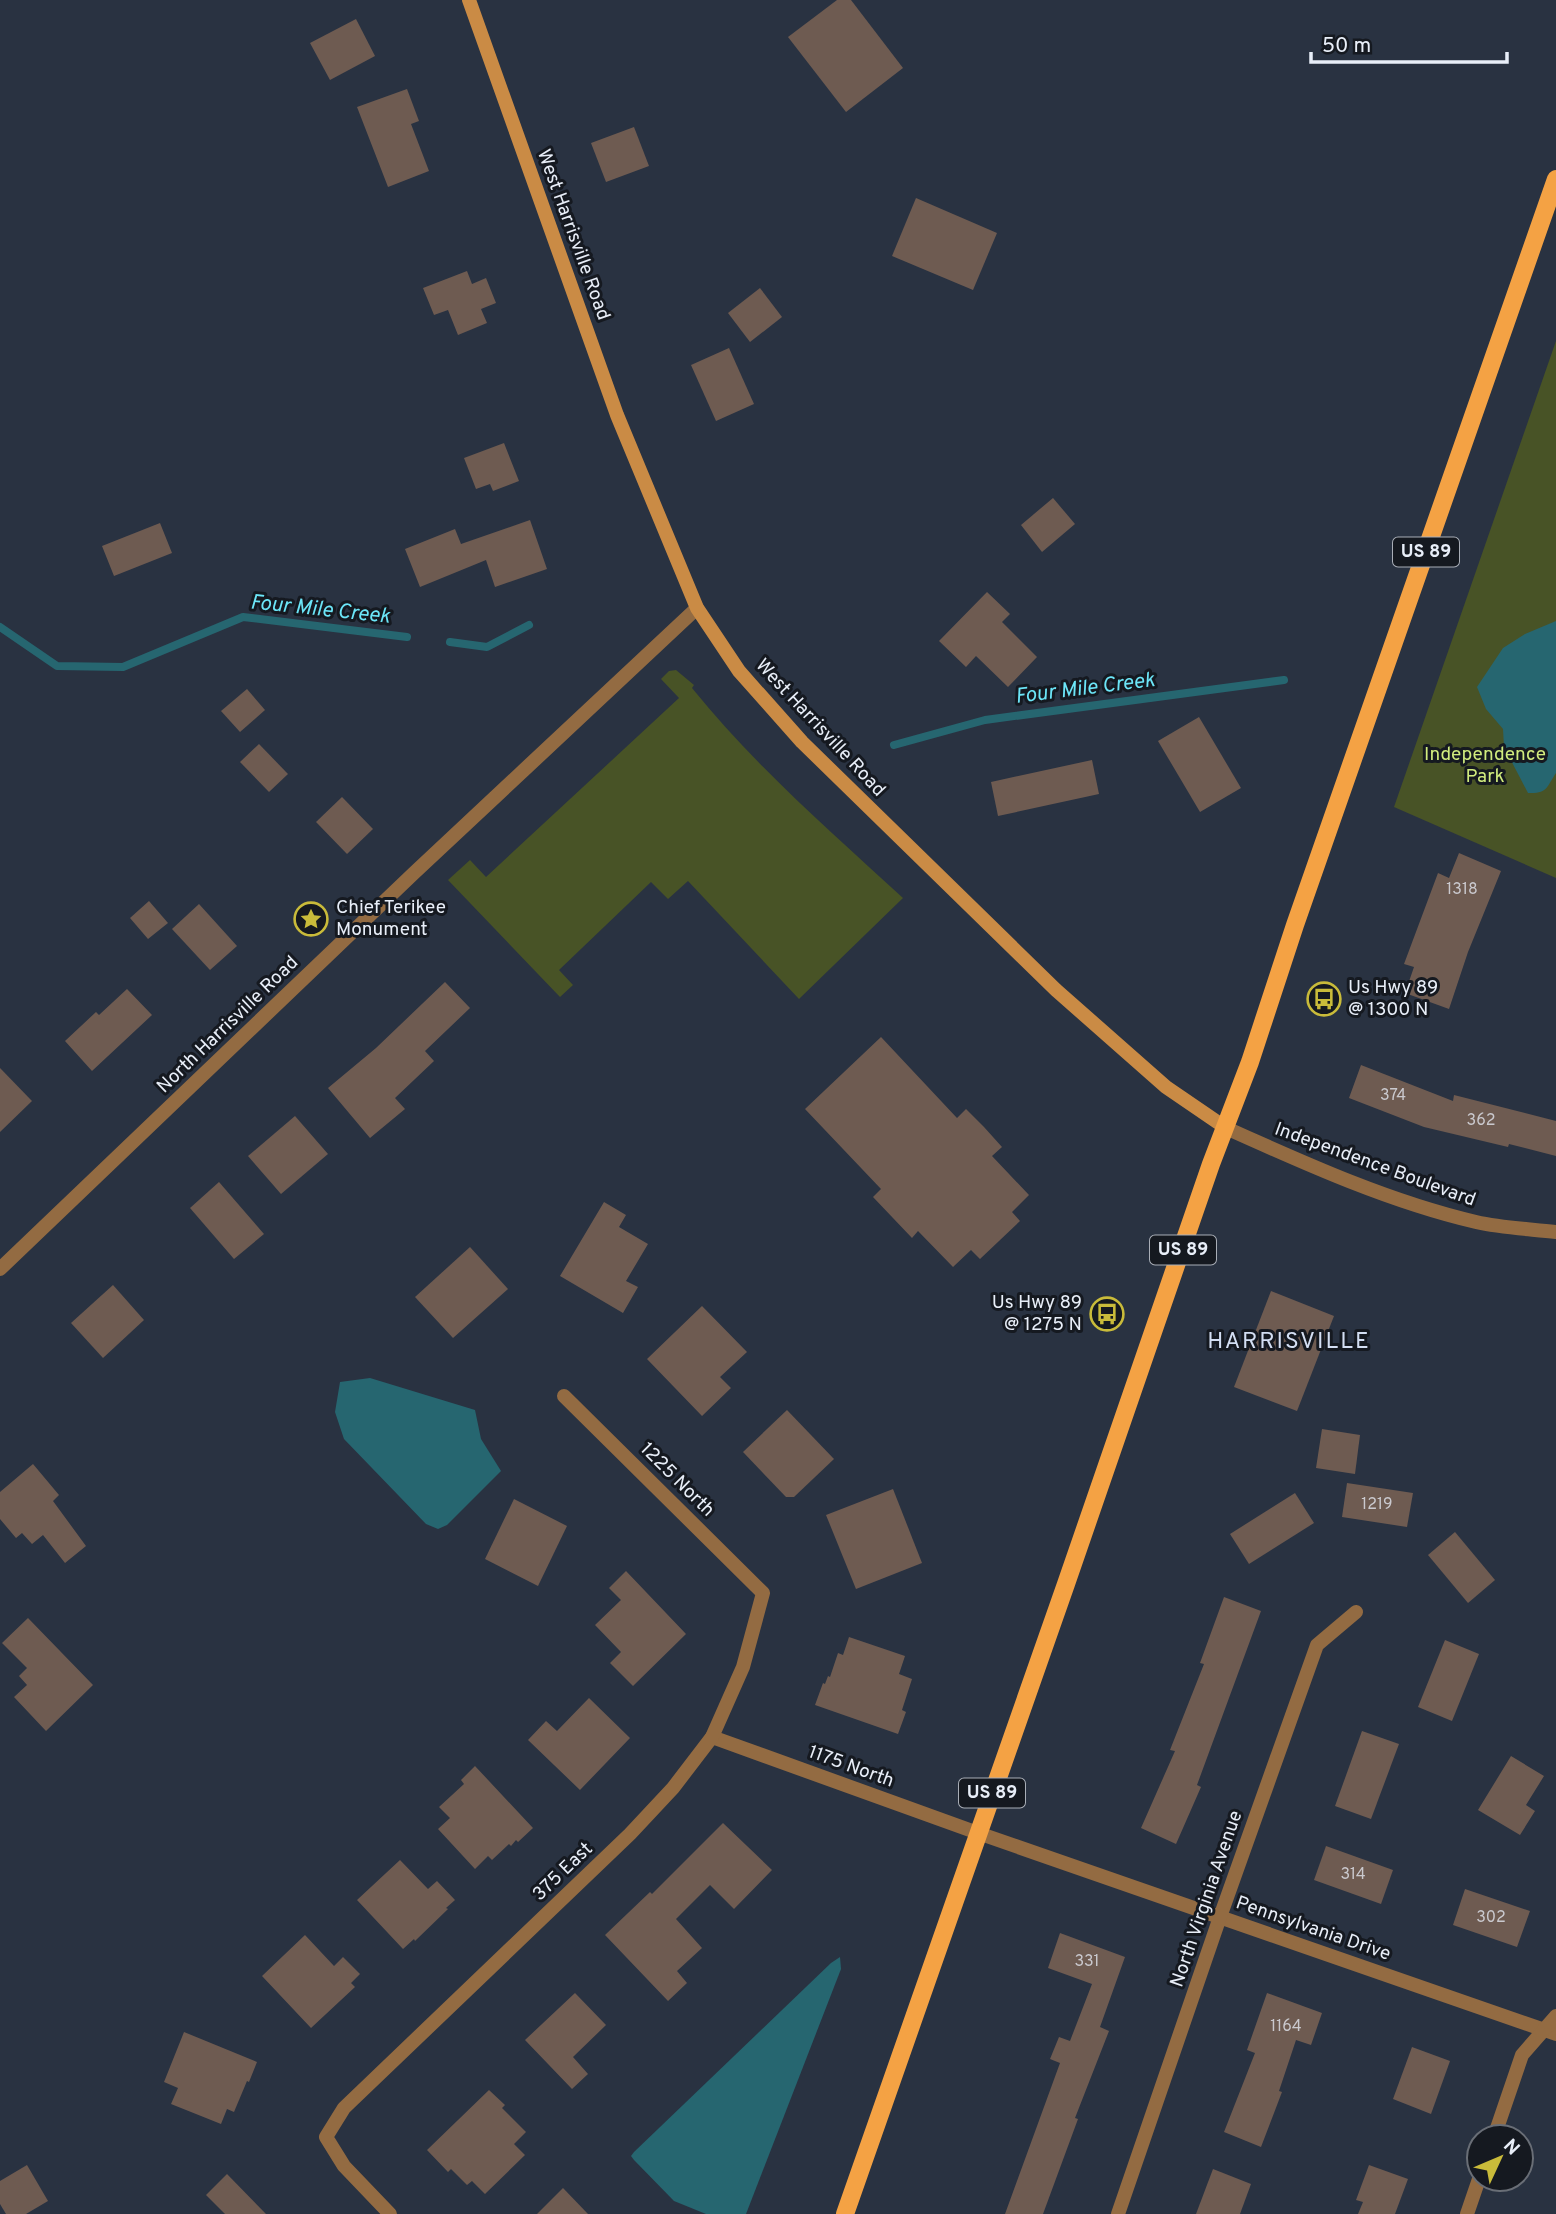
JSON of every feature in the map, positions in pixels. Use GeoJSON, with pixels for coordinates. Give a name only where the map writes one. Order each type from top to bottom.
{"type":"FeatureCollection","features":[{"type":"Feature","properties":{"kind":"main road","name":"West Harrisville Road"},"geometry":{"type":"LineString","coordinates":[[469,0],[617,415],[696,608],[739,671],[802,743],[1056,990],[1166,1087],[1226,1128]]}},
{"type":"Feature","properties":{"kind":"main road","name":"US 89"},"geometry":{"type":"LineString","coordinates":[[845,2214],[1250,1062],[1295,925],[1556,179]]}},
{"type":"Feature","properties":{"kind":"street","name":"North Harrisville Road"},"geometry":{"type":"LineString","coordinates":[[0,1269],[696,608]]}},
{"type":"Feature","properties":{"kind":"street","name":"Independence Boulevard"},"geometry":{"type":"LineString","coordinates":[[1226,1128],[1305,1163],[1407,1201],[1478,1223],[1556,1232]]}},
{"type":"Feature","properties":{"kind":"street","name":"1225 North"},"geometry":{"type":"LineString","coordinates":[[564,1396],[763,1592]]}},
{"type":"Feature","properties":{"kind":"street","name":"375 East"},"geometry":{"type":"LineString","coordinates":[[390,2214],[344,2166],[326,2137],[344,2108],[630,1834],[673,1788],[712,1737],[743,1667],[763,1592]]}},
{"type":"Feature","properties":{"kind":"street","name":"North Virginia Avenue"},"geometry":{"type":"LineString","coordinates":[[1118,2214],[1317,1645],[1356,1612]]}},
{"type":"Feature","properties":{"kind":"street","name":"1175 North"},"geometry":{"type":"LineString","coordinates":[[712,1737],[978,1833]]}},
{"type":"Feature","properties":{"kind":"street","name":"Pennsylvania Drive"},"geometry":{"type":"LineString","coordinates":[[978,1833],[1550,2031]]}},
{"type":"Feature","properties":{"kind":"street"},"geometry":{"type":"LineString","coordinates":[[1499,2123],[1522,2055],[1550,2031],[1556,2016]]}},
{"type":"Feature","properties":{"kind":"street"},"geometry":{"type":"LineString","coordinates":[[1467,2214],[1474,2193]]}},
{"type":"Feature","properties":{"kind":"green space","name":"Independence Park"},"geometry":{"type":"Polygon","coordinates":[[[1556,341],[1556,878],[1394,807],[1556,341]]]}},
{"type":"Feature","properties":{"kind":"green space"},"geometry":{"type":"Polygon","coordinates":[[[676,670],[694,685],[692,688],[767,771],[903,898],[799,999],[688,881],[668,899],[651,882],[559,970],[573,985],[560,997],[448,880],[470,860],[486,877],[679,698],[661,679],[669,671],[676,670]]]}},
{"type":"Feature","properties":{"kind":"shaded area"},"geometry":{"type":"Polygon","coordinates":[[[1556,621],[1556,773],[1543,791],[1528,793],[1504,747],[1503,729],[1486,709],[1477,687],[1503,648],[1525,634],[1556,621]]]}},
{"type":"Feature","properties":{"kind":"shaded area"},"geometry":{"type":"Polygon","coordinates":[[[370,1378],[475,1410],[481,1439],[501,1471],[447,1525],[438,1529],[426,1524],[344,1439],[335,1412],[340,1382],[370,1378]]]}},
{"type":"Feature","properties":{"kind":"shaded area"},"geometry":{"type":"Polygon","coordinates":[[[840,1957],[841,1969],[746,2214],[706,2214],[674,2201],[631,2156],[840,1957]]]}},
{"type":"Feature","properties":{"kind":"building"},"geometry":{"type":"Polygon","coordinates":[[[837,0],[851,0],[903,68],[846,112],[788,37],[837,0]]]}},
{"type":"Feature","properties":{"kind":"building"},"geometry":{"type":"Polygon","coordinates":[[[356,19],[375,56],[330,80],[310,43],[356,19]]]}},
{"type":"Feature","properties":{"kind":"building"},"geometry":{"type":"Polygon","coordinates":[[[407,89],[419,121],[411,124],[429,171],[388,187],[357,107],[407,89]]]}},
{"type":"Feature","properties":{"kind":"building"},"geometry":{"type":"Polygon","coordinates":[[[634,127],[649,166],[606,182],[591,143],[634,127]]]}},
{"type":"Feature","properties":{"kind":"building"},"geometry":{"type":"Polygon","coordinates":[[[916,198],[997,233],[973,290],[892,256],[916,198]]]}},
{"type":"Feature","properties":{"kind":"building"},"geometry":{"type":"Polygon","coordinates":[[[467,271],[472,284],[486,278],[496,303],[481,309],[487,323],[458,335],[448,310],[434,315],[423,288],[467,271]]]}},
{"type":"Feature","properties":{"kind":"building"},"geometry":{"type":"Polygon","coordinates":[[[760,288],[782,317],[750,342],[728,313],[760,288]]]}},
{"type":"Feature","properties":{"kind":"building"},"geometry":{"type":"Polygon","coordinates":[[[729,348],[754,404],[716,421],[691,365],[729,348]]]}},
{"type":"Feature","properties":{"kind":"building"},"geometry":{"type":"Polygon","coordinates":[[[504,443],[519,481],[493,491],[490,484],[476,489],[464,458],[504,443]]]}},
{"type":"Feature","properties":{"kind":"building"},"geometry":{"type":"Polygon","coordinates":[[[1053,498],[1075,524],[1042,552],[1021,525],[1053,498]]]}},
{"type":"Feature","properties":{"kind":"building"},"geometry":{"type":"Polygon","coordinates":[[[530,520],[547,569],[495,587],[486,560],[420,587],[405,549],[455,529],[461,544],[530,520]]]}},
{"type":"Feature","properties":{"kind":"building"},"geometry":{"type":"Polygon","coordinates":[[[160,523],[172,553],[114,576],[102,546],[160,523]]]}},
{"type":"Feature","properties":{"kind":"building"},"geometry":{"type":"Polygon","coordinates":[[[987,592],[1010,614],[1002,622],[1037,657],[1008,687],[976,656],[966,667],[939,641],[987,592]]]}},
{"type":"Feature","properties":{"kind":"building"},"geometry":{"type":"Polygon","coordinates":[[[247,689],[265,710],[240,732],[221,711],[247,689]]]}},
{"type":"Feature","properties":{"kind":"building"},"geometry":{"type":"Polygon","coordinates":[[[1199,717],[1241,788],[1200,812],[1158,741],[1199,717]]]}},
{"type":"Feature","properties":{"kind":"building"},"geometry":{"type":"Polygon","coordinates":[[[259,744],[288,774],[269,792],[240,762],[259,744]]]}},
{"type":"Feature","properties":{"kind":"building"},"geometry":{"type":"Polygon","coordinates":[[[1092,760],[1099,794],[998,816],[991,782],[1092,760]]]}},
{"type":"Feature","properties":{"kind":"building"},"geometry":{"type":"Polygon","coordinates":[[[342,797],[373,829],[347,854],[316,822],[342,797]]]}},
{"type":"Feature","properties":{"kind":"building"},"geometry":{"type":"Polygon","coordinates":[[[1459,853],[1501,871],[1468,952],[1449,1009],[1405,993],[1414,967],[1404,964],[1438,873],[1449,878],[1459,853]]]}},
{"type":"Feature","properties":{"kind":"building"},"geometry":{"type":"Polygon","coordinates":[[[149,901],[168,923],[148,939],[130,918],[149,901]]]}},
{"type":"Feature","properties":{"kind":"building"},"geometry":{"type":"Polygon","coordinates":[[[199,904],[237,946],[210,970],[172,929],[199,904]]]}},
{"type":"Feature","properties":{"kind":"building"},"geometry":{"type":"Polygon","coordinates":[[[445,982],[470,1008],[425,1051],[434,1061],[395,1098],[405,1109],[370,1138],[328,1088],[376,1048],[445,982]]]}},
{"type":"Feature","properties":{"kind":"building"},"geometry":{"type":"Polygon","coordinates":[[[127,989],[152,1015],[92,1071],[65,1041],[96,1012],[99,1015],[127,989]]]}},
{"type":"Feature","properties":{"kind":"building"},"geometry":{"type":"Polygon","coordinates":[[[881,1037],[957,1118],[966,1109],[984,1127],[1002,1147],[992,1156],[1029,1195],[1012,1212],[1020,1221],[980,1259],[971,1250],[953,1267],[918,1231],[912,1238],[873,1197],[881,1189],[805,1109],[881,1037]]]}},
{"type":"Feature","properties":{"kind":"building"},"geometry":{"type":"Polygon","coordinates":[[[1361,1065],[1453,1101],[1454,1095],[1556,1121],[1556,1156],[1424,1127],[1349,1098],[1361,1065]]]}},
{"type":"Feature","properties":{"kind":"building"},"geometry":{"type":"Polygon","coordinates":[[[0,1068],[32,1101],[0,1132],[0,1068]]]}},
{"type":"Feature","properties":{"kind":"building"},"geometry":{"type":"Polygon","coordinates":[[[295,1116],[328,1154],[281,1194],[248,1156],[295,1116]]]}},
{"type":"Feature","properties":{"kind":"building"},"geometry":{"type":"Polygon","coordinates":[[[219,1182],[264,1234],[234,1259],[190,1208],[219,1182]]]}},
{"type":"Feature","properties":{"kind":"building"},"geometry":{"type":"Polygon","coordinates":[[[604,1202],[626,1215],[619,1227],[648,1244],[626,1281],[638,1287],[623,1313],[560,1276],[604,1202]]]}},
{"type":"Feature","properties":{"kind":"building"},"geometry":{"type":"Polygon","coordinates":[[[470,1247],[508,1289],[453,1338],[415,1297],[470,1247]]]}},
{"type":"Feature","properties":{"kind":"building"},"geometry":{"type":"Polygon","coordinates":[[[113,1285],[144,1320],[103,1358],[71,1323],[113,1285]]]}},
{"type":"Feature","properties":{"kind":"building"},"geometry":{"type":"Polygon","coordinates":[[[1271,1291],[1334,1316],[1297,1411],[1234,1387],[1271,1291]]]}},
{"type":"Feature","properties":{"kind":"building"},"geometry":{"type":"Polygon","coordinates":[[[702,1306],[747,1352],[720,1377],[731,1388],[702,1416],[647,1359],[702,1306]]]}},
{"type":"Feature","properties":{"kind":"building"},"geometry":{"type":"Polygon","coordinates":[[[787,1410],[834,1459],[794,1497],[786,1497],[743,1452],[787,1410]]]}},
{"type":"Feature","properties":{"kind":"building"},"geometry":{"type":"Polygon","coordinates":[[[1322,1429],[1360,1435],[1355,1474],[1316,1468],[1322,1429]]]}},
{"type":"Feature","properties":{"kind":"building"},"geometry":{"type":"Polygon","coordinates":[[[33,1464],[59,1495],[53,1501],[86,1546],[65,1563],[43,1535],[32,1544],[22,1533],[16,1538],[0,1519],[0,1492],[33,1464]]]}},
{"type":"Feature","properties":{"kind":"building"},"geometry":{"type":"Polygon","coordinates":[[[1347,1483],[1413,1493],[1407,1527],[1342,1517],[1347,1483]]]}},
{"type":"Feature","properties":{"kind":"building"},"geometry":{"type":"Polygon","coordinates":[[[893,1489],[922,1563],[856,1589],[826,1515],[893,1489]]]}},
{"type":"Feature","properties":{"kind":"building"},"geometry":{"type":"Polygon","coordinates":[[[1295,1493],[1314,1523],[1249,1564],[1230,1534],[1295,1493]]]}},
{"type":"Feature","properties":{"kind":"building"},"geometry":{"type":"Polygon","coordinates":[[[514,1499],[567,1526],[538,1586],[485,1559],[514,1499]]]}},
{"type":"Feature","properties":{"kind":"building"},"geometry":{"type":"Polygon","coordinates":[[[1455,1532],[1495,1580],[1468,1603],[1428,1555],[1455,1532]]]}},
{"type":"Feature","properties":{"kind":"building"},"geometry":{"type":"Polygon","coordinates":[[[626,1571],[686,1634],[633,1686],[610,1663],[621,1652],[595,1625],[621,1600],[609,1588],[626,1571]]]}},
{"type":"Feature","properties":{"kind":"building"},"geometry":{"type":"Polygon","coordinates":[[[1224,1597],[1261,1611],[1197,1785],[1201,1787],[1176,1844],[1141,1828],[1175,1751],[1170,1750],[1204,1664],[1200,1663],[1224,1597]]]}},
{"type":"Feature","properties":{"kind":"building"},"geometry":{"type":"Polygon","coordinates":[[[28,1618],[93,1685],[46,1731],[14,1697],[27,1685],[19,1676],[27,1668],[2,1643],[28,1618]]]}},
{"type":"Feature","properties":{"kind":"building"},"geometry":{"type":"Polygon","coordinates":[[[849,1637],[905,1656],[899,1674],[912,1679],[902,1710],[906,1712],[898,1734],[815,1705],[823,1683],[830,1677],[838,1653],[843,1655],[849,1637]]]}},
{"type":"Feature","properties":{"kind":"building"},"geometry":{"type":"Polygon","coordinates":[[[1445,1640],[1479,1654],[1452,1721],[1418,1707],[1445,1640]]]}},
{"type":"Feature","properties":{"kind":"building"},"geometry":{"type":"Polygon","coordinates":[[[589,1698],[630,1738],[580,1790],[528,1740],[546,1721],[557,1731],[589,1698]]]}},
{"type":"Feature","properties":{"kind":"building"},"geometry":{"type":"Polygon","coordinates":[[[1362,1731],[1399,1744],[1371,1819],[1335,1806],[1362,1731]]]}},
{"type":"Feature","properties":{"kind":"building"},"geometry":{"type":"Polygon","coordinates":[[[1511,1756],[1544,1776],[1526,1805],[1535,1811],[1520,1835],[1478,1810],[1511,1756]]]}},
{"type":"Feature","properties":{"kind":"building"},"geometry":{"type":"Polygon","coordinates":[[[475,1766],[533,1828],[518,1842],[516,1840],[511,1846],[509,1844],[492,1860],[488,1856],[475,1869],[438,1829],[450,1818],[439,1807],[464,1784],[461,1780],[475,1766]]]}},
{"type":"Feature","properties":{"kind":"building"},"geometry":{"type":"Polygon","coordinates":[[[723,1823],[772,1870],[734,1909],[710,1885],[676,1919],[702,1948],[677,1971],[687,1983],[668,2001],[605,1935],[650,1892],[652,1894],[723,1823]]]}},
{"type":"Feature","properties":{"kind":"building"},"geometry":{"type":"Polygon","coordinates":[[[1326,1846],[1393,1870],[1381,1904],[1314,1880],[1326,1846]]]}},
{"type":"Feature","properties":{"kind":"building"},"geometry":{"type":"Polygon","coordinates":[[[400,1860],[428,1889],[437,1881],[455,1900],[415,1941],[414,1939],[403,1949],[357,1900],[400,1860]]]}},
{"type":"Feature","properties":{"kind":"building"},"geometry":{"type":"Polygon","coordinates":[[[1465,1889],[1530,1911],[1517,1947],[1453,1925],[1465,1889]]]}},
{"type":"Feature","properties":{"kind":"building"},"geometry":{"type":"Polygon","coordinates":[[[1060,1933],[1125,1957],[1100,2027],[1109,2031],[1075,2118],[1078,2119],[1043,2214],[1005,2214],[1060,2063],[1050,2059],[1059,2037],[1070,2041],[1092,1984],[1048,1968],[1060,1933]]]}},
{"type":"Feature","properties":{"kind":"building"},"geometry":{"type":"Polygon","coordinates":[[[305,1935],[334,1966],[343,1957],[360,1974],[351,1983],[355,1987],[311,2028],[262,1976],[305,1935]]]}},
{"type":"Feature","properties":{"kind":"building"},"geometry":{"type":"Polygon","coordinates":[[[575,1993],[606,2025],[573,2057],[588,2074],[572,2089],[525,2040],[575,1993]]]}},
{"type":"Feature","properties":{"kind":"building"},"geometry":{"type":"Polygon","coordinates":[[[1267,1993],[1322,2013],[1311,2045],[1296,2040],[1279,2091],[1282,2092],[1261,2147],[1224,2132],[1255,2053],[1247,2050],[1267,1993]]]}},
{"type":"Feature","properties":{"kind":"building"},"geometry":{"type":"Polygon","coordinates":[[[184,2032],[257,2062],[234,2112],[227,2109],[221,2124],[171,2104],[178,2088],[164,2082],[184,2032]]]}},
{"type":"Feature","properties":{"kind":"building"},"geometry":{"type":"Polygon","coordinates":[[[1412,2047],[1450,2061],[1431,2114],[1393,2099],[1412,2047]]]}},
{"type":"Feature","properties":{"kind":"building"},"geometry":{"type":"Polygon","coordinates":[[[489,2090],[505,2105],[502,2108],[526,2132],[514,2144],[525,2155],[485,2194],[472,2181],[467,2185],[451,2169],[448,2172],[427,2150],[489,2090]]]}},
{"type":"Feature","properties":{"kind":"building"},"geometry":{"type":"Polygon","coordinates":[[[27,2165],[48,2201],[26,2214],[6,2214],[0,2204],[0,2181],[27,2165]]]}},
{"type":"Feature","properties":{"kind":"building"},"geometry":{"type":"Polygon","coordinates":[[[1369,2165],[1408,2179],[1395,2214],[1358,2214],[1363,2202],[1356,2200],[1369,2165]]]}},
{"type":"Feature","properties":{"kind":"building"},"geometry":{"type":"Polygon","coordinates":[[[1213,2169],[1251,2184],[1240,2214],[1196,2214],[1213,2169]]]}},
{"type":"Feature","properties":{"kind":"building"},"geometry":{"type":"Polygon","coordinates":[[[227,2174],[266,2214],[225,2214],[206,2195],[227,2174]]]}},
{"type":"Feature","properties":{"kind":"building"},"geometry":{"type":"Polygon","coordinates":[[[563,2188],[588,2214],[537,2214],[563,2188]]]}},
{"type":"Feature","properties":{"kind":"waterway","name":"Four Mile Creek"},"geometry":{"type":"LineString","coordinates":[[0,627],[57,666],[123,667],[243,617],[407,637]]}},
{"type":"Feature","properties":{"kind":"waterway","name":"Four Mile Creek"},"geometry":{"type":"LineString","coordinates":[[450,642],[487,647],[529,625]]}},
{"type":"Feature","properties":{"kind":"waterway","name":"Four Mile Creek"},"geometry":{"type":"LineString","coordinates":[[894,745],[985,720],[1284,680]]}},
{"type":"Feature","properties":{"kind":"place","name":"Chief Terikee Monument"},"geometry":{"type":"Point","coordinates":[311,919]}},
{"type":"Feature","properties":{"kind":"place","name":"Us Hwy 89 @ 1300 N"},"geometry":{"type":"Point","coordinates":[1324,999]}},
{"type":"Feature","properties":{"kind":"place","name":"Us Hwy 89 @ 1275 N"},"geometry":{"type":"Point","coordinates":[1107,1314]}},
{"type":"Feature","properties":{"kind":"district","name":"HARRISVILLE"},"geometry":{"type":"Point","coordinates":[1289,1342]}}]}
